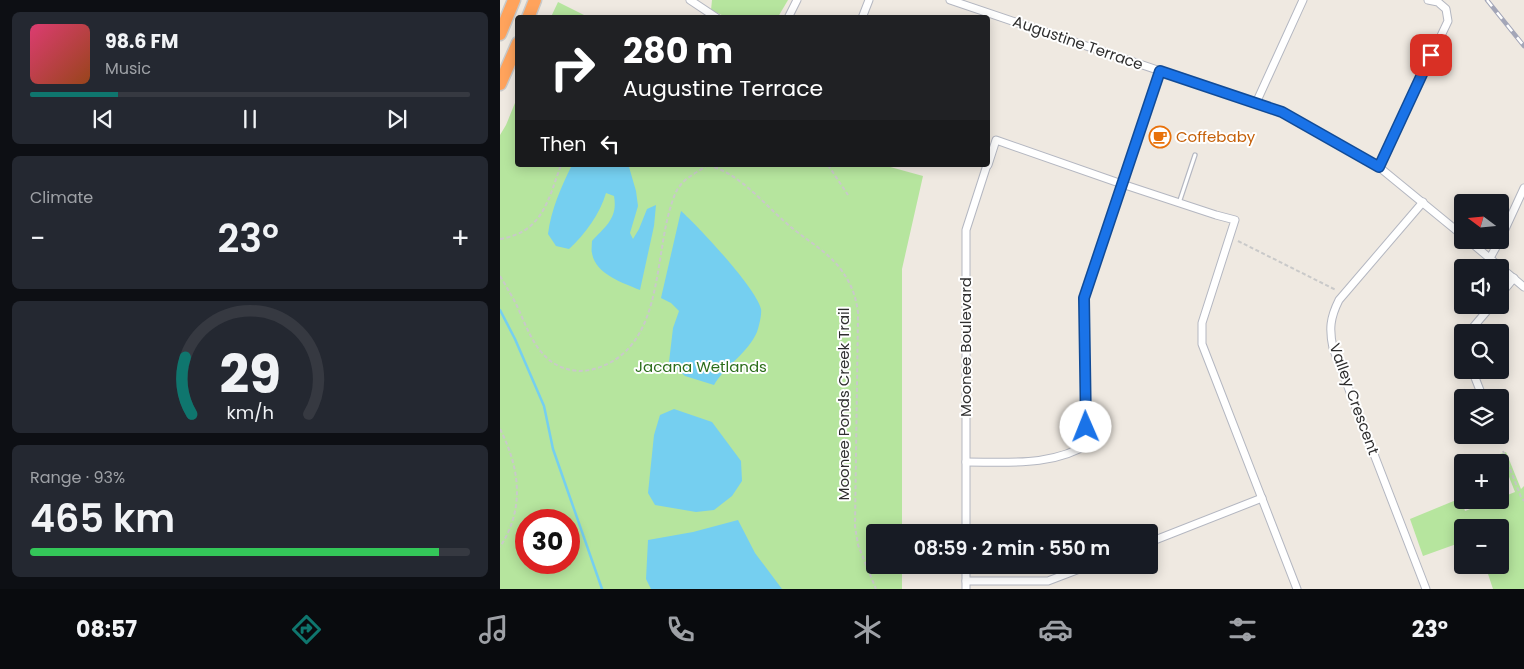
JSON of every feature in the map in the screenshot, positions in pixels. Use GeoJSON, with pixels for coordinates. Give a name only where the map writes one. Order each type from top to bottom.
{"type":"FeatureCollection","features":[{"type":"Feature","properties":{"kind":"highway"},"geometry":{"type":"LineString","coordinates":[[500,34],[514,0]]}},
{"type":"Feature","properties":{"kind":"highway"},"geometry":{"type":"LineString","coordinates":[[529,15],[535,0]]}},
{"type":"Feature","properties":{"kind":"highway"},"geometry":{"type":"LineString","coordinates":[[500,84],[515,50]]}},
{"type":"Feature","properties":{"kind":"street"},"geometry":{"type":"LineString","coordinates":[[690,0],[712,15]]}},
{"type":"Feature","properties":{"kind":"street"},"geometry":{"type":"LineString","coordinates":[[790,15],[797,0]]}},
{"type":"Feature","properties":{"kind":"street"},"geometry":{"type":"LineString","coordinates":[[863,15],[869,0]]}},
{"type":"Feature","properties":{"kind":"street","name":"Augustine Terrace"},"geometry":{"type":"LineString","coordinates":[[950,0],[1282,112],[1379,167],[1454,228]]}},
{"type":"Feature","properties":{"kind":"street"},"geometry":{"type":"LineString","coordinates":[[1256,103],[1303,0]]}},
{"type":"Feature","properties":{"kind":"street"},"geometry":{"type":"LineString","coordinates":[[1379,167],[1448,21],[1446,9],[1438,2],[1428,0]]}},
{"type":"Feature","properties":{"kind":"street"},"geometry":{"type":"LineString","coordinates":[[966,462],[1035,462],[1072,451],[1090,442],[1086,427],[1084,298],[1160,71]]}},
{"type":"Feature","properties":{"kind":"street","name":"Moonee Boulevard"},"geometry":{"type":"LineString","coordinates":[[990,157],[996,140],[1122,184]]}},
{"type":"Feature","properties":{"kind":"street","name":"Moonee Boulevard"},"geometry":{"type":"LineString","coordinates":[[966,524],[966,230],[986,167]]}},
{"type":"Feature","properties":{"kind":"street"},"geometry":{"type":"LineString","coordinates":[[1122,184],[1235,220],[1202,323],[1202,344],[1297,589]]}},
{"type":"Feature","properties":{"kind":"street"},"geometry":{"type":"LineString","coordinates":[[1509,220],[1524,188]]}},
{"type":"Feature","properties":{"kind":"street","name":"Valley Crescent"},"geometry":{"type":"LineString","coordinates":[[1422,202],[1338,300],[1332,314],[1330,333],[1332,348],[1426,589]]}},
{"type":"Feature","properties":{"kind":"street"},"geometry":{"type":"LineString","coordinates":[[1479,249],[1524,287]]}},
{"type":"Feature","properties":{"kind":"street"},"geometry":{"type":"LineString","coordinates":[[1490,258],[1495,249]]}},
{"type":"Feature","properties":{"kind":"street"},"geometry":{"type":"LineString","coordinates":[[1509,284],[1514,278]]}},
{"type":"Feature","properties":{"kind":"street"},"geometry":{"type":"LineString","coordinates":[[1476,324],[1484,314]]}},
{"type":"Feature","properties":{"kind":"street"},"geometry":{"type":"LineString","coordinates":[[1158,539],[1262,498]]}},
{"type":"Feature","properties":{"kind":"street"},"geometry":{"type":"LineString","coordinates":[[966,585],[1048,580],[1065,574]]}},
{"type":"Feature","properties":{"kind":"lane"},"geometry":{"type":"LineString","coordinates":[[1179,203],[1195,154]]}},
{"type":"Feature","properties":{"kind":"path"},"geometry":{"type":"LineString","coordinates":[[500,239],[519,234],[540,216],[553,191],[560,167]]}},
{"type":"Feature","properties":{"kind":"path"},"geometry":{"type":"LineString","coordinates":[[500,276],[531,337],[546,357],[561,367],[570,370],[587,371],[599,368],[627,350],[636,340],[642,329],[650,305],[676,192],[684,182],[705,167]]}},
{"type":"Feature","properties":{"kind":"path","name":"Moonee Ponds Creek Trail"},"geometry":{"type":"LineString","coordinates":[[713,167],[731,174],[793,228],[826,253],[840,269],[854,292],[858,312],[855,526],[858,545],[876,589]]}},
{"type":"Feature","properties":{"kind":"path"},"geometry":{"type":"LineString","coordinates":[[829,167],[848,195]]}},
{"type":"Feature","properties":{"kind":"path"},"geometry":{"type":"LineString","coordinates":[[1238,240],[1336,290]]}},
{"type":"Feature","properties":{"kind":"path"},"geometry":{"type":"LineString","coordinates":[[500,429],[513,462],[518,489],[516,513],[513,523],[500,547]]}},
{"type":"Feature","properties":{"kind":"path"},"geometry":{"type":"LineString","coordinates":[[1503,451],[1521,497],[1524,500]]}},
{"type":"Feature","properties":{"kind":"green space"},"geometry":{"type":"Polygon","coordinates":[[[712,0],[788,0],[779,15],[722,15],[711,10],[712,0]]]}},
{"type":"Feature","properties":{"kind":"green space"},"geometry":{"type":"Polygon","coordinates":[[[558,2],[584,15],[552,15],[558,2]]]}},
{"type":"Feature","properties":{"kind":"green space","name":"Jacana Wetlands"},"geometry":{"type":"Polygon","coordinates":[[[515,103],[515,167],[890,167],[923,176],[902,269],[902,524],[866,524],[866,574],[902,574],[902,589],[500,589],[500,135],[515,103]]]}},
{"type":"Feature","properties":{"kind":"green space"},"geometry":{"type":"Polygon","coordinates":[[[1509,459],[1521,489],[1524,486],[1524,589],[1493,589],[1488,574],[1509,574],[1509,519],[1454,519],[1454,545],[1423,556],[1410,519],[1454,501],[1454,509],[1464,509],[1465,511],[1470,509],[1509,509],[1509,494],[1515,492],[1509,477],[1509,459]]]}},
{"type":"Feature","properties":{"kind":"water"},"geometry":{"type":"Polygon","coordinates":[[[571,167],[629,167],[638,206],[630,233],[633,239],[647,209],[656,205],[654,226],[640,290],[618,281],[604,272],[598,267],[592,253],[592,241],[610,221],[612,216],[615,204],[614,196],[606,193],[591,223],[569,249],[556,246],[548,234],[551,216],[571,167]]]}},
{"type":"Feature","properties":{"kind":"water"},"geometry":{"type":"Polygon","coordinates":[[[681,211],[738,273],[757,299],[761,309],[759,327],[753,340],[714,385],[685,376],[669,362],[673,328],[679,311],[671,303],[661,298],[681,211]]]}},
{"type":"Feature","properties":{"kind":"water"},"geometry":{"type":"Polygon","coordinates":[[[674,409],[712,422],[741,461],[742,481],[732,496],[714,510],[696,512],[655,505],[648,493],[654,435],[660,415],[674,409]]]}},
{"type":"Feature","properties":{"kind":"water"},"geometry":{"type":"Polygon","coordinates":[[[738,520],[755,553],[782,589],[651,589],[646,579],[648,540],[693,532],[738,520]]]}},
{"type":"Feature","properties":{"kind":"waterway"},"geometry":{"type":"LineString","coordinates":[[500,310],[515,339],[544,406],[553,449],[602,589]]}},
{"type":"Feature","properties":{"kind":"railway"},"geometry":{"type":"LineString","coordinates":[[1487,0],[1524,46]]}},
{"type":"Feature","properties":{"kind":"place","name":"Coffebaby"},"geometry":{"type":"Point","coordinates":[1160,137]}},
{"type":"Feature","properties":{"kind":"route"},"geometry":{"type":"LineString","coordinates":[[1086,427],[1084,298],[1160,71],[1282,112],[1379,167],[1431,55]]}}]}
